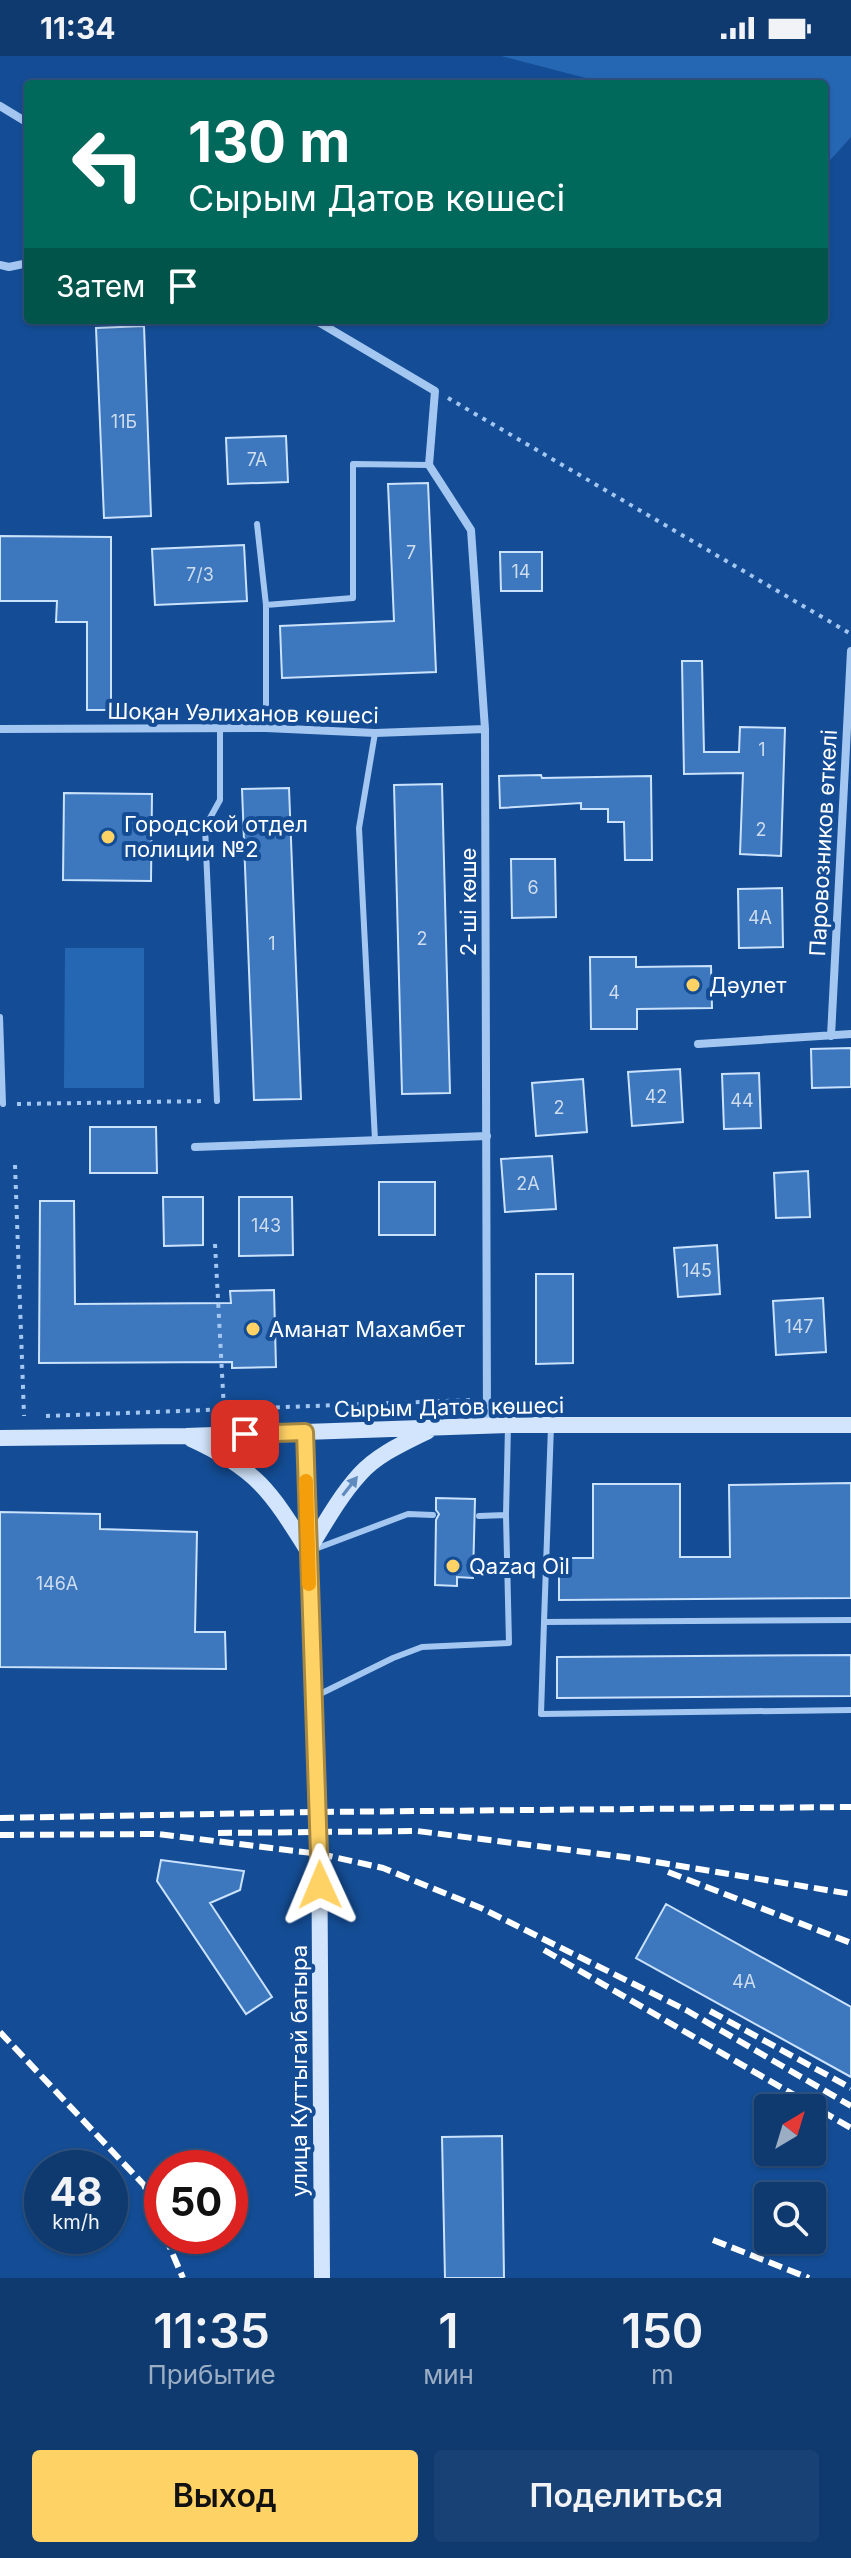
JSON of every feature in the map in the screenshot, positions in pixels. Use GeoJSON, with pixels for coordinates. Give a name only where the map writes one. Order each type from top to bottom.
{"type":"FeatureCollection","features":[{"type":"Feature","properties":{"kind":"main road","name":"Сырым Датов көшесі"},"geometry":{"type":"LineString","coordinates":[[0,1438],[186,1436],[508,1425],[851,1425]]}},
{"type":"Feature","properties":{"kind":"main road"},"geometry":{"type":"LineString","coordinates":[[186,1436],[226,1454],[253,1474],[277,1501],[308,1551],[339,1500],[361,1472],[387,1452],[432,1428]]}},
{"type":"Feature","properties":{"kind":"main road","name":"улица Куттыгай батыра"},"geometry":{"type":"LineString","coordinates":[[305,1432],[319,1812],[322,2278]]}},
{"type":"Feature","properties":{"kind":"street"},"geometry":{"type":"LineString","coordinates":[[0,106],[24,121]]}},
{"type":"Feature","properties":{"kind":"street"},"geometry":{"type":"LineString","coordinates":[[0,265],[9,267],[24,264]]}},
{"type":"Feature","properties":{"kind":"street"},"geometry":{"type":"LineString","coordinates":[[322,324],[435,391],[429,465]]}},
{"type":"Feature","properties":{"kind":"street","name":"2-ші көше"},"geometry":{"type":"LineString","coordinates":[[429,465],[471,530],[485,729],[487,1427]]}},
{"type":"Feature","properties":{"kind":"street","name":"Паровозников өткелі"},"geometry":{"type":"LineString","coordinates":[[831,1036],[851,651]]}},
{"type":"Feature","properties":{"kind":"street","name":"Шоқан Уәлиханов көшесі"},"geometry":{"type":"LineString","coordinates":[[0,729],[266,728],[375,733],[485,729]]}},
{"type":"Feature","properties":{"kind":"street"},"geometry":{"type":"LineString","coordinates":[[698,1044],[851,1034]]}},
{"type":"Feature","properties":{"kind":"street"},"geometry":{"type":"LineString","coordinates":[[195,1147],[487,1136]]}},
{"type":"Feature","properties":{"kind":"lane"},"geometry":{"type":"LineString","coordinates":[[266,605],[353,598],[353,464],[429,465]]}},
{"type":"Feature","properties":{"kind":"lane"},"geometry":{"type":"LineString","coordinates":[[257,524],[266,605],[266,728]]}},
{"type":"Feature","properties":{"kind":"lane"},"geometry":{"type":"LineString","coordinates":[[217,1101],[205,827],[220,800],[220,730]]}},
{"type":"Feature","properties":{"kind":"lane"},"geometry":{"type":"LineString","coordinates":[[375,733],[359,828],[375,1140]]}},
{"type":"Feature","properties":{"kind":"lane"},"geometry":{"type":"LineString","coordinates":[[0,1017],[3,1104]]}},
{"type":"Feature","properties":{"kind":"lane"},"geometry":{"type":"LineString","coordinates":[[313,1697],[422,1647],[509,1643],[506,1515],[508,1425]]}},
{"type":"Feature","properties":{"kind":"lane"},"geometry":{"type":"LineString","coordinates":[[551,1426],[541,1714],[851,1710]]}},
{"type":"Feature","properties":{"kind":"lane"},"geometry":{"type":"LineString","coordinates":[[308,1551],[408,1514],[433,1515]]}},
{"type":"Feature","properties":{"kind":"lane"},"geometry":{"type":"LineString","coordinates":[[479,1516],[506,1515]]}},
{"type":"Feature","properties":{"kind":"lane"},"geometry":{"type":"LineString","coordinates":[[544,1622],[851,1620]]}},
{"type":"Feature","properties":{"kind":"path"},"geometry":{"type":"LineString","coordinates":[[435,391],[851,634]]}},
{"type":"Feature","properties":{"kind":"path"},"geometry":{"type":"LineString","coordinates":[[3,1104],[217,1101]]}},
{"type":"Feature","properties":{"kind":"path"},"geometry":{"type":"LineString","coordinates":[[12,1417],[24,1416],[15,1165]]}},
{"type":"Feature","properties":{"kind":"path"},"geometry":{"type":"LineString","coordinates":[[215,1244],[224,1410]]}},
{"type":"Feature","properties":{"kind":"path"},"geometry":{"type":"LineString","coordinates":[[39,1416],[487,1399]]}},
{"type":"Feature","properties":{"kind":"shaded area"},"geometry":{"type":"Polygon","coordinates":[[[501,56],[851,56],[851,137],[828,163],[828,80],[594,80],[501,56]]]}},
{"type":"Feature","properties":{"kind":"shaded area"},"geometry":{"type":"Polygon","coordinates":[[[65,948],[144,948],[144,1088],[64,1088],[65,948]]]}},
{"type":"Feature","properties":{"kind":"building"},"geometry":{"type":"Polygon","coordinates":[[[144,326],[151,516],[104,518],[96,328],[144,326]]]}},
{"type":"Feature","properties":{"kind":"building"},"geometry":{"type":"Polygon","coordinates":[[[286,436],[288,482],[228,484],[226,438],[286,436]]]}},
{"type":"Feature","properties":{"kind":"building"},"geometry":{"type":"Polygon","coordinates":[[[428,483],[436,672],[282,678],[280,626],[394,621],[388,484],[428,483]]]}},
{"type":"Feature","properties":{"kind":"building"},"geometry":{"type":"Polygon","coordinates":[[[0,536],[111,537],[111,710],[87,710],[87,622],[56,622],[57,601],[0,601],[0,536]]]}},
{"type":"Feature","properties":{"kind":"building"},"geometry":{"type":"Polygon","coordinates":[[[244,545],[247,601],[155,605],[152,549],[244,545]]]}},
{"type":"Feature","properties":{"kind":"building"},"geometry":{"type":"Polygon","coordinates":[[[500,552],[542,552],[542,591],[501,591],[500,552]]]}},
{"type":"Feature","properties":{"kind":"building"},"geometry":{"type":"Polygon","coordinates":[[[682,661],[702,661],[704,752],[739,752],[740,727],[785,728],[781,856],[740,854],[743,773],[684,774],[682,661]]]}},
{"type":"Feature","properties":{"kind":"building"},"geometry":{"type":"Polygon","coordinates":[[[541,775],[542,778],[651,776],[652,860],[625,860],[624,822],[608,822],[608,809],[581,809],[581,803],[500,808],[499,776],[541,775]]]}},
{"type":"Feature","properties":{"kind":"building"},"geometry":{"type":"Polygon","coordinates":[[[442,784],[450,1093],[402,1094],[394,785],[442,784]]]}},
{"type":"Feature","properties":{"kind":"building"},"geometry":{"type":"Polygon","coordinates":[[[289,788],[301,1099],[254,1100],[242,789],[289,788]]]}},
{"type":"Feature","properties":{"kind":"building","name":"Городской отдел полиции №2"},"geometry":{"type":"Polygon","coordinates":[[[64,793],[152,794],[151,881],[63,880],[64,793]]]}},
{"type":"Feature","properties":{"kind":"building"},"geometry":{"type":"Polygon","coordinates":[[[511,859],[555,859],[556,917],[512,918],[511,859]]]}},
{"type":"Feature","properties":{"kind":"building"},"geometry":{"type":"Polygon","coordinates":[[[782,888],[783,947],[739,948],[738,889],[782,888]]]}},
{"type":"Feature","properties":{"kind":"building"},"geometry":{"type":"Polygon","coordinates":[[[590,957],[636,957],[636,967],[711,966],[712,1008],[637,1009],[637,1029],[591,1029],[590,957]]]}},
{"type":"Feature","properties":{"kind":"building"},"geometry":{"type":"Polygon","coordinates":[[[851,1048],[851,1087],[812,1088],[811,1049],[851,1048]]]}},
{"type":"Feature","properties":{"kind":"building"},"geometry":{"type":"Polygon","coordinates":[[[680,1069],[683,1122],[632,1126],[628,1072],[680,1069]]]}},
{"type":"Feature","properties":{"kind":"building"},"geometry":{"type":"Polygon","coordinates":[[[759,1073],[761,1128],[724,1129],[722,1074],[759,1073]]]}},
{"type":"Feature","properties":{"kind":"building"},"geometry":{"type":"Polygon","coordinates":[[[583,1079],[587,1132],[536,1136],[532,1083],[583,1079]]]}},
{"type":"Feature","properties":{"kind":"building"},"geometry":{"type":"Polygon","coordinates":[[[90,1127],[156,1127],[157,1173],[90,1173],[90,1127]]]}},
{"type":"Feature","properties":{"kind":"building"},"geometry":{"type":"Polygon","coordinates":[[[552,1156],[556,1209],[505,1212],[501,1159],[552,1156]]]}},
{"type":"Feature","properties":{"kind":"building"},"geometry":{"type":"Polygon","coordinates":[[[808,1171],[810,1217],[776,1218],[774,1173],[808,1171]]]}},
{"type":"Feature","properties":{"kind":"building"},"geometry":{"type":"Polygon","coordinates":[[[379,1182],[435,1182],[435,1235],[379,1235],[379,1182]]]}},
{"type":"Feature","properties":{"kind":"building"},"geometry":{"type":"Polygon","coordinates":[[[163,1197],[203,1197],[203,1245],[164,1246],[163,1197]]]}},
{"type":"Feature","properties":{"kind":"building"},"geometry":{"type":"Polygon","coordinates":[[[239,1197],[292,1197],[293,1255],[239,1256],[239,1197]]]}},
{"type":"Feature","properties":{"kind":"building"},"geometry":{"type":"Polygon","coordinates":[[[40,1201],[74,1201],[75,1304],[231,1303],[230,1291],[274,1290],[276,1367],[232,1368],[232,1362],[39,1363],[40,1201]]]}},
{"type":"Feature","properties":{"kind":"building"},"geometry":{"type":"Polygon","coordinates":[[[717,1245],[720,1294],[678,1297],[674,1248],[717,1245]]]}},
{"type":"Feature","properties":{"kind":"building"},"geometry":{"type":"Polygon","coordinates":[[[536,1274],[573,1274],[573,1363],[536,1364],[536,1274]]]}},
{"type":"Feature","properties":{"kind":"building"},"geometry":{"type":"Polygon","coordinates":[[[823,1298],[826,1352],[776,1355],[773,1301],[823,1298]]]}},
{"type":"Feature","properties":{"kind":"building"},"geometry":{"type":"Polygon","coordinates":[[[851,1483],[851,1598],[559,1600],[559,1558],[593,1558],[593,1484],[680,1484],[680,1557],[730,1557],[729,1485],[851,1483]]]}},
{"type":"Feature","properties":{"kind":"building"},"geometry":{"type":"Polygon","coordinates":[[[436,1498],[475,1499],[473,1578],[457,1577],[457,1586],[435,1585],[436,1520],[439,1514],[436,1498]]]}},
{"type":"Feature","properties":{"kind":"building"},"geometry":{"type":"Polygon","coordinates":[[[0,1512],[100,1514],[100,1529],[197,1532],[195,1632],[225,1632],[226,1669],[0,1667],[0,1512]]]}},
{"type":"Feature","properties":{"kind":"building"},"geometry":{"type":"Polygon","coordinates":[[[851,1655],[851,1696],[557,1698],[557,1657],[851,1655]]]}},
{"type":"Feature","properties":{"kind":"building"},"geometry":{"type":"Polygon","coordinates":[[[161,1860],[244,1871],[240,1890],[210,1903],[272,1997],[246,2014],[157,1881],[161,1860]]]}},
{"type":"Feature","properties":{"kind":"building"},"geometry":{"type":"Polygon","coordinates":[[[666,1904],[851,2007],[851,2077],[636,1958],[666,1904]]]}},
{"type":"Feature","properties":{"kind":"building"},"geometry":{"type":"Polygon","coordinates":[[[502,2136],[504,2278],[445,2278],[442,2137],[502,2136]]]}},
{"type":"Feature","properties":{"kind":"railway"},"geometry":{"type":"LineString","coordinates":[[0,1818],[851,1807]]}},
{"type":"Feature","properties":{"kind":"railway"},"geometry":{"type":"LineString","coordinates":[[218,1833],[417,1831],[632,1858],[851,1894]]}},
{"type":"Feature","properties":{"kind":"railway"},"geometry":{"type":"LineString","coordinates":[[0,1835],[158,1834],[320,1854],[383,1868],[481,1908],[686,2010],[851,2106]]}},
{"type":"Feature","properties":{"kind":"railway"},"geometry":{"type":"LineString","coordinates":[[668,1872],[851,1943]]}},
{"type":"Feature","properties":{"kind":"railway"},"geometry":{"type":"LineString","coordinates":[[544,1950],[851,2128]]}},
{"type":"Feature","properties":{"kind":"railway"},"geometry":{"type":"LineString","coordinates":[[710,2011],[851,2088]]}},
{"type":"Feature","properties":{"kind":"railway"},"geometry":{"type":"LineString","coordinates":[[0,2032],[144,2185]]}},
{"type":"Feature","properties":{"kind":"railway"},"geometry":{"type":"LineString","coordinates":[[713,2240],[809,2278]]}},
{"type":"Feature","properties":{"kind":"railway"},"geometry":{"type":"LineString","coordinates":[[173,2254],[183,2278]]}},
{"type":"Feature","properties":{"kind":"slow traffic"},"geometry":{"type":"LineString","coordinates":[[306,1481],[309,1584]]}},
{"type":"Feature","properties":{"kind":"place","name":"Городской отдел полиции №2"},"geometry":{"type":"Point","coordinates":[108,837]}},
{"type":"Feature","properties":{"kind":"place","name":"Дәулет"},"geometry":{"type":"Point","coordinates":[693,985]}},
{"type":"Feature","properties":{"kind":"place","name":"Аманат Махамбет"},"geometry":{"type":"Point","coordinates":[253,1329]}},
{"type":"Feature","properties":{"kind":"place","name":"Qazaq Oil"},"geometry":{"type":"Point","coordinates":[453,1566]}},
{"type":"Feature","properties":{"kind":"route"},"geometry":{"type":"LineString","coordinates":[[245,1434],[305,1432],[320,1885]]}}]}
